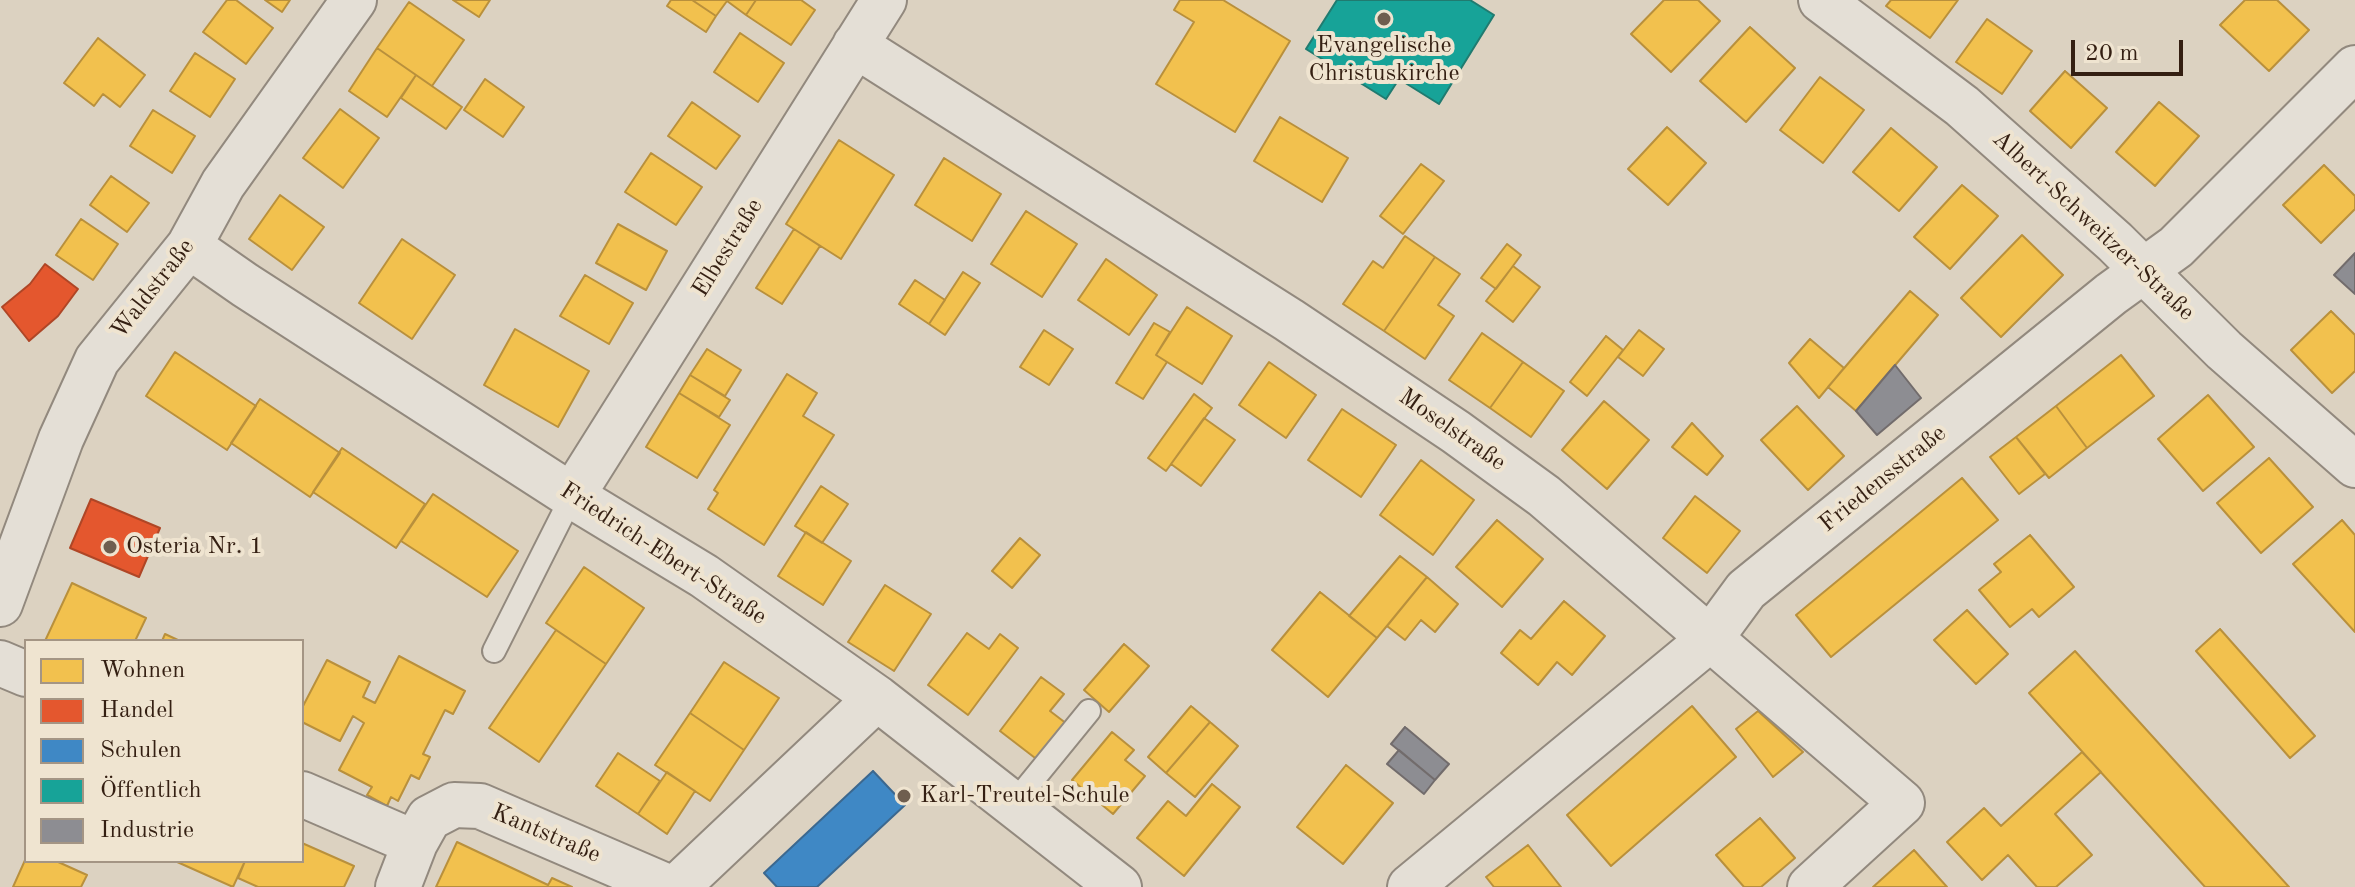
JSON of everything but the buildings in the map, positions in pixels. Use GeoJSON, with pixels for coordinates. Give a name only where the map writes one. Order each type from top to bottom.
{"type":"FeatureCollection","features":[{"type":"Feature","properties":{"kind":"street","name":"Waldstraße"},"geometry":{"type":"LineString","coordinates":[[0,604],[61,439],[97,360],[189,246],[223,184],[354,0]]}},
{"type":"Feature","properties":{"kind":"street","name":"Elbestraße"},"geometry":{"type":"LineString","coordinates":[[572,496],[884,0]]}},
{"type":"Feature","properties":{"kind":"street","name":"Albert-Schweitzer-Straße"},"geometry":{"type":"LineString","coordinates":[[1821,0],[1962,106],[2115,242],[2224,350],[2355,465]]}},
{"type":"Feature","properties":{"kind":"street","name":"Moselstraße"},"geometry":{"type":"LineString","coordinates":[[855,45],[1289,320],[1456,432],[1544,496],[1902,803],[1810,887]]}},
{"type":"Feature","properties":{"kind":"street","name":"Friedensstraße"},"geometry":{"type":"LineString","coordinates":[[1410,887],[1710,639],[1746,590],[2111,294],[2176,247],[2355,68]]}},
{"type":"Feature","properties":{"kind":"street","name":"Friedrich-Ebert-Straße"},"geometry":{"type":"LineString","coordinates":[[189,246],[572,496],[704,576],[877,698],[1119,887]]}},
{"type":"Feature","properties":{"kind":"street"},"geometry":{"type":"LineString","coordinates":[[0,663],[24,673]]}},
{"type":"Feature","properties":{"kind":"street"},"geometry":{"type":"LineString","coordinates":[[677,887],[877,698]]}},
{"type":"Feature","properties":{"kind":"street"},"geometry":{"type":"LineString","coordinates":[[304,795],[415,843]]}},
{"type":"Feature","properties":{"kind":"street","name":"Kantstraße"},"geometry":{"type":"LineString","coordinates":[[398,887],[415,843],[429,818],[454,805],[480,806],[668,887]]}},
{"type":"Feature","properties":{"kind":"lane"},"geometry":{"type":"LineString","coordinates":[[494,651],[572,496]]}},
{"type":"Feature","properties":{"kind":"lane"},"geometry":{"type":"LineString","coordinates":[[1014,803],[1089,711]]}},
{"type":"Feature","properties":{"kind":"place","name":"Evangelische Christuskirche"},"geometry":{"type":"Point","coordinates":[1384,19]}},
{"type":"Feature","properties":{"kind":"place","name":"Osteria Nr. 1"},"geometry":{"type":"Point","coordinates":[110,547]}},
{"type":"Feature","properties":{"kind":"place","name":"Karl-Treutel-Schule"},"geometry":{"type":"Point","coordinates":[904,796]}}]}
